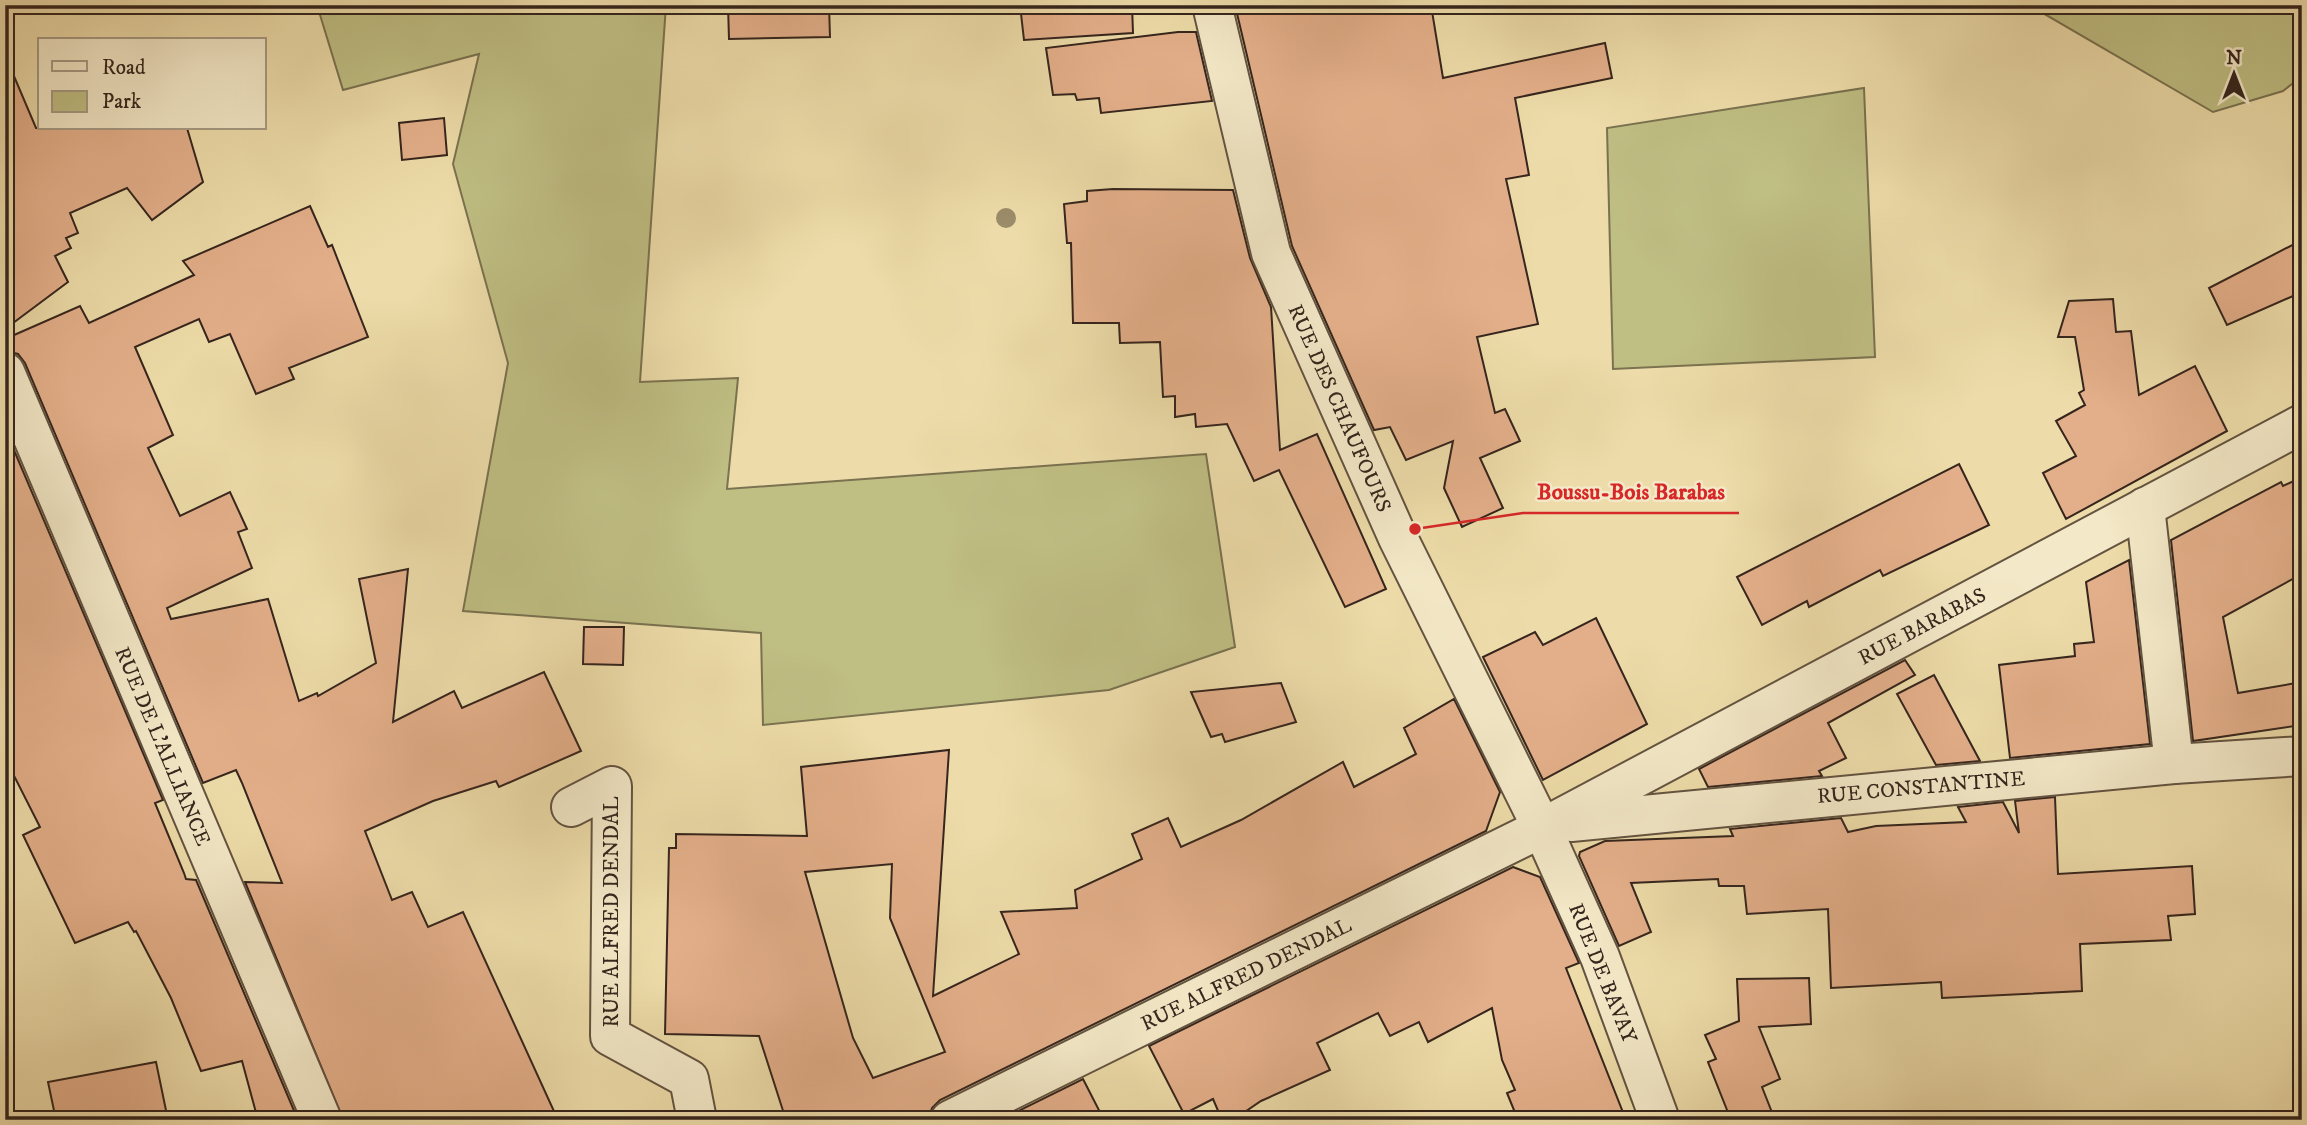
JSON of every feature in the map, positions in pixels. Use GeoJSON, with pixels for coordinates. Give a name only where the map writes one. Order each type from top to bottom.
{"type":"FeatureCollection","features":[{"type":"Feature","properties":{"kind":"street","name":"RUE DES CHAUFOURS"},"geometry":{"type":"LineString","coordinates":[[1212,5],[1271,253],[1398,538],[1542,828]]}},
{"type":"Feature","properties":{"kind":"street","name":"RUE DE L'ALLIANCE"},"geometry":{"type":"LineString","coordinates":[[5,372],[322,1120]]}},
{"type":"Feature","properties":{"kind":"street","name":"RUE BARABAS"},"geometry":{"type":"LineString","coordinates":[[1542,828],[2302,424]]}},
{"type":"Feature","properties":{"kind":"street"},"geometry":{"type":"LineString","coordinates":[[2145,507],[2174,764]]}},
{"type":"Feature","properties":{"kind":"street","name":"RUE CONSTANTINE"},"geometry":{"type":"LineString","coordinates":[[1542,828],[1587,818],[2174,764],[2302,756]]}},
{"type":"Feature","properties":{"kind":"street","name":"RUE ALFRED DENDAL"},"geometry":{"type":"LineString","coordinates":[[571,807],[612,786],[610,1036],[689,1079],[697,1120]]}},
{"type":"Feature","properties":{"kind":"street","name":"RUE ALFRED DENDAL"},"geometry":{"type":"LineString","coordinates":[[950,1120],[1542,828]]}},
{"type":"Feature","properties":{"kind":"street","name":"RUE DE BAVAY"},"geometry":{"type":"LineString","coordinates":[[1542,828],[1600,957],[1660,1120]]}},
{"type":"Feature","properties":{"kind":"green space"},"geometry":{"type":"Polygon","coordinates":[[[317,5],[666,5],[640,382],[738,378],[727,489],[1206,454],[1235,647],[1109,690],[763,725],[761,633],[463,611],[508,363],[453,164],[479,54],[343,90],[317,5]]]}},
{"type":"Feature","properties":{"kind":"green space"},"geometry":{"type":"Polygon","coordinates":[[[2029,5],[2302,5],[2302,76],[2283,91],[2213,112],[2029,5]]]}},
{"type":"Feature","properties":{"kind":"green space"},"geometry":{"type":"Polygon","coordinates":[[[1864,88],[1875,357],[1613,369],[1607,128],[1864,88]]]}},
{"type":"Feature","properties":{"kind":"building"},"geometry":{"type":"Polygon","coordinates":[[[728,5],[829,5],[830,37],[729,39],[728,5]]]}},
{"type":"Feature","properties":{"kind":"building"},"geometry":{"type":"Polygon","coordinates":[[[1020,5],[1132,5],[1133,33],[1024,40],[1020,5]]]}},
{"type":"Feature","properties":{"kind":"building"},"geometry":{"type":"Polygon","coordinates":[[[1235,5],[1431,5],[1443,78],[1605,43],[1612,78],[1515,98],[1529,175],[1506,179],[1538,324],[1477,337],[1495,413],[1505,409],[1520,441],[1480,458],[1503,508],[1462,527],[1444,488],[1453,441],[1406,460],[1390,427],[1374,430],[1292,246],[1235,5]]]}},
{"type":"Feature","properties":{"kind":"building"},"geometry":{"type":"Polygon","coordinates":[[[1196,32],[1212,101],[1101,113],[1099,98],[1077,100],[1075,94],[1053,95],[1046,48],[1196,32]]]}},
{"type":"Feature","properties":{"kind":"building"},"geometry":{"type":"Polygon","coordinates":[[[5,55],[38,130],[188,130],[203,182],[152,220],[127,188],[70,213],[78,233],[66,238],[71,248],[55,256],[68,282],[5,329],[5,55]]]}},
{"type":"Feature","properties":{"kind":"building"},"geometry":{"type":"Polygon","coordinates":[[[444,118],[447,155],[402,160],[399,123],[444,118]]]}},
{"type":"Feature","properties":{"kind":"building"},"geometry":{"type":"Polygon","coordinates":[[[1233,190],[1250,258],[1271,307],[1280,450],[1317,434],[1386,589],[1345,607],[1279,470],[1254,481],[1227,424],[1196,427],[1195,414],[1175,417],[1175,396],[1163,397],[1160,342],[1120,343],[1119,323],[1073,323],[1071,243],[1067,243],[1064,204],[1087,201],[1087,191],[1233,190]]]}},
{"type":"Feature","properties":{"kind":"building"},"geometry":{"type":"Polygon","coordinates":[[[310,206],[328,247],[332,245],[368,337],[289,368],[294,379],[256,394],[230,334],[209,342],[199,319],[135,347],[173,435],[148,448],[180,516],[230,492],[247,529],[238,532],[252,568],[167,608],[171,619],[268,599],[299,701],[317,693],[318,696],[376,663],[359,579],[408,569],[393,722],[454,691],[462,708],[544,672],[581,751],[499,787],[496,781],[433,801],[365,831],[392,900],[412,892],[428,927],[463,912],[558,1120],[343,1120],[245,882],[282,883],[242,783],[236,770],[203,783],[25,363],[18,354],[5,351],[5,339],[80,306],[89,323],[194,275],[183,261],[310,206]]]}},
{"type":"Feature","properties":{"kind":"building"},"geometry":{"type":"Polygon","coordinates":[[[2302,240],[2302,292],[2227,325],[2209,288],[2302,240]]]}},
{"type":"Feature","properties":{"kind":"building"},"geometry":{"type":"Polygon","coordinates":[[[2113,299],[2116,332],[2131,331],[2139,395],[2195,366],[2227,431],[2066,519],[2043,473],[2076,456],[2056,421],[2085,405],[2079,393],[2084,390],[2075,337],[2058,337],[2069,301],[2113,299]]]}},
{"type":"Feature","properties":{"kind":"building"},"geometry":{"type":"Polygon","coordinates":[[[5,429],[163,800],[155,803],[186,879],[196,880],[298,1120],[258,1120],[242,1061],[201,1071],[171,998],[136,931],[134,932],[128,922],[75,943],[23,835],[40,827],[5,758],[5,429]]]}},
{"type":"Feature","properties":{"kind":"building"},"geometry":{"type":"Polygon","coordinates":[[[1959,464],[1989,525],[1883,576],[1880,570],[1809,607],[1807,601],[1762,625],[1737,577],[1959,464]]]}},
{"type":"Feature","properties":{"kind":"building"},"geometry":{"type":"Polygon","coordinates":[[[2302,477],[2302,574],[2223,617],[2238,693],[2302,682],[2302,725],[2193,741],[2171,540],[2281,482],[2283,486],[2302,477]]]}},
{"type":"Feature","properties":{"kind":"building"},"geometry":{"type":"Polygon","coordinates":[[[2129,560],[2150,744],[2010,758],[1999,665],[2075,656],[2074,644],[2094,642],[2086,582],[2129,560]]]}},
{"type":"Feature","properties":{"kind":"building"},"geometry":{"type":"Polygon","coordinates":[[[1596,618],[1647,724],[1543,780],[1483,657],[1535,632],[1543,645],[1596,618]]]}},
{"type":"Feature","properties":{"kind":"building"},"geometry":{"type":"Polygon","coordinates":[[[584,627],[624,627],[623,665],[583,664],[584,627]]]}},
{"type":"Feature","properties":{"kind":"building"},"geometry":{"type":"Polygon","coordinates":[[[1905,660],[1915,675],[1828,723],[1846,758],[1819,771],[1822,776],[1708,787],[1699,769],[1905,660]]]}},
{"type":"Feature","properties":{"kind":"building"},"geometry":{"type":"Polygon","coordinates":[[[1934,675],[1980,761],[1936,765],[1897,694],[1934,675]]]}},
{"type":"Feature","properties":{"kind":"building"},"geometry":{"type":"Polygon","coordinates":[[[1281,683],[1296,722],[1225,742],[1222,734],[1211,737],[1191,692],[1281,683]]]}},
{"type":"Feature","properties":{"kind":"building"},"geometry":{"type":"Polygon","coordinates":[[[1454,699],[1500,792],[1486,831],[940,1100],[932,1108],[928,1120],[786,1120],[759,1036],[665,1034],[669,848],[676,848],[676,834],[807,836],[801,767],[949,750],[933,996],[1019,954],[1001,912],[1077,908],[1075,890],[1142,859],[1132,834],[1168,818],[1181,847],[1241,820],[1343,762],[1354,787],[1416,754],[1404,728],[1454,699]],[[892,864],[805,872],[853,1038],[873,1078],[945,1052],[890,918],[892,864]]]}},
{"type":"Feature","properties":{"kind":"building"},"geometry":{"type":"Polygon","coordinates":[[[2055,797],[2058,874],[2192,866],[2195,914],[2168,916],[2171,940],[2080,944],[2082,991],[1942,998],[1941,982],[1831,988],[1828,909],[1747,914],[1744,886],[1719,886],[1718,879],[1631,883],[1651,932],[1619,946],[1579,856],[1580,852],[1605,841],[1733,836],[1730,829],[1841,818],[1848,832],[1876,826],[1966,822],[1958,807],[2003,802],[2019,833],[2015,801],[2055,797]]]}},
{"type":"Feature","properties":{"kind":"building"},"geometry":{"type":"Polygon","coordinates":[[[1513,867],[1540,877],[1579,963],[1566,968],[1626,1120],[1518,1120],[1507,1093],[1515,1090],[1502,1060],[1492,1008],[1428,1042],[1419,1022],[1390,1036],[1378,1013],[1317,1043],[1330,1070],[1261,1101],[1233,1120],[1222,1120],[1213,1099],[1184,1114],[1149,1046],[1513,867]]]}},
{"type":"Feature","properties":{"kind":"building"},"geometry":{"type":"Polygon","coordinates":[[[1809,978],[1811,1024],[1759,1027],[1780,1079],[1762,1087],[1775,1120],[1731,1120],[1708,1062],[1716,1059],[1705,1035],[1739,1021],[1737,979],[1809,978]]]}},
{"type":"Feature","properties":{"kind":"building"},"geometry":{"type":"Polygon","coordinates":[[[156,1062],[168,1120],[56,1120],[48,1082],[156,1062]]]}},
{"type":"Feature","properties":{"kind":"building"},"geometry":{"type":"Polygon","coordinates":[[[1083,1079],[1104,1120],[1000,1120],[1083,1079]]]}},
{"type":"Feature","properties":{"kind":"place","name":"Boussu-Bois Barabas"},"geometry":{"type":"Point","coordinates":[1415,529]}}]}
